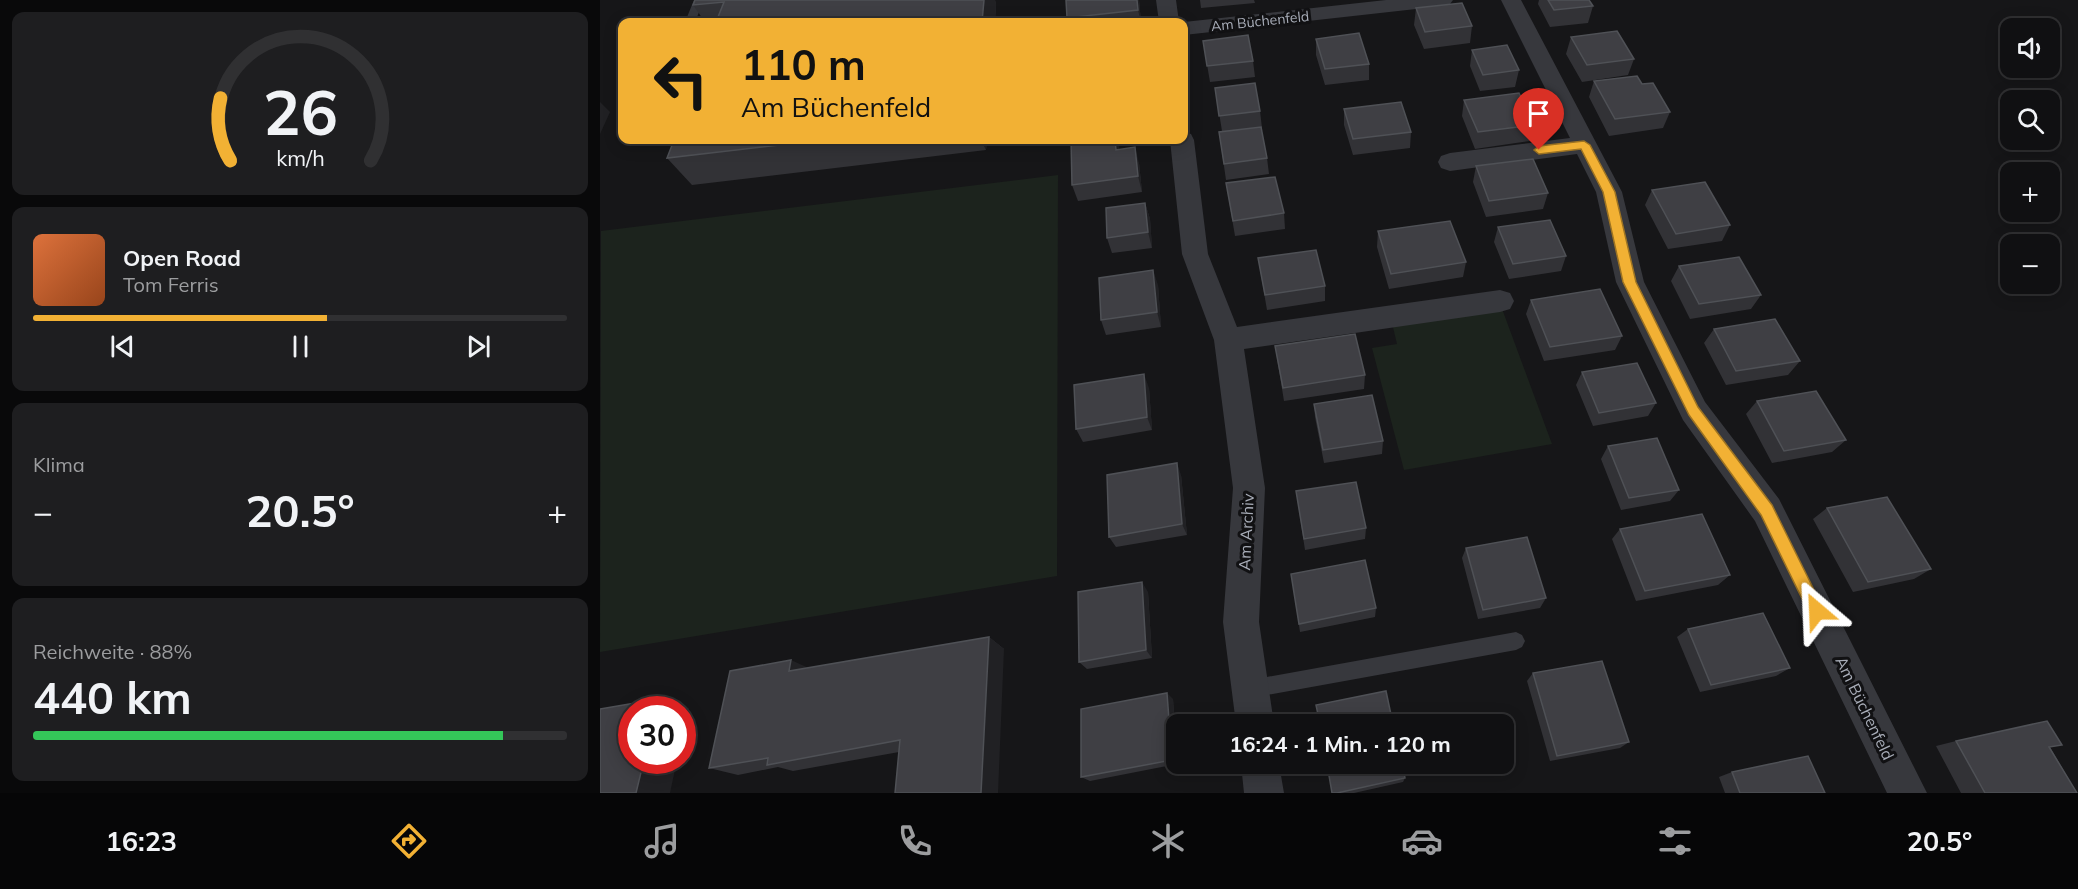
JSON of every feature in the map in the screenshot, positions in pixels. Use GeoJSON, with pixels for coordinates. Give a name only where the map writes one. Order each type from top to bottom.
{"type":"FeatureCollection","features":[{"type":"Feature","properties":{"kind":"street"},"geometry":{"type":"LineString","coordinates":[[1166,0],[1168,18]]}},
{"type":"Feature","properties":{"kind":"street","name":"Am Büchenfeld"},"geometry":{"type":"LineString","coordinates":[[1188,29],[1443,0]]}},
{"type":"Feature","properties":{"kind":"street","name":"Am Büchenfeld"},"geometry":{"type":"LineString","coordinates":[[1511,0],[1609,192],[1629,282],[1694,411],[1767,510],[1907,793]]}},
{"type":"Feature","properties":{"kind":"street","name":"Am Archiv"},"geometry":{"type":"LineString","coordinates":[[1182,144],[1195,254],[1228,340],[1249,488],[1241,622],[1254,714]]}},
{"type":"Feature","properties":{"kind":"street"},"geometry":{"type":"LineString","coordinates":[[1450,162],[1584,145]]}},
{"type":"Feature","properties":{"kind":"street"},"geometry":{"type":"LineString","coordinates":[[1228,340],[1500,301]]}},
{"type":"Feature","properties":{"kind":"street"},"geometry":{"type":"LineString","coordinates":[[1261,774],[1264,793]]}},
{"type":"Feature","properties":{"kind":"lane"},"geometry":{"type":"LineString","coordinates":[[692,18],[699,0]]}},
{"type":"Feature","properties":{"kind":"lane"},"geometry":{"type":"LineString","coordinates":[[1250,689],[1516,641]]}},
{"type":"Feature","properties":{"kind":"shaded area"},"geometry":{"type":"Polygon","coordinates":[[[1058,175],[1057,576],[600,652],[601,231],[1058,175]]]}},
{"type":"Feature","properties":{"kind":"shaded area"},"geometry":{"type":"Polygon","coordinates":[[[1501,306],[1552,444],[1404,470],[1372,348],[1397,344],[1392,323],[1501,306]]]}},
{"type":"Feature","properties":{"kind":"building"},"geometry":{"type":"Polygon","coordinates":[[[695,0],[984,0],[982,18],[718,18],[724,2],[693,5],[695,0]]]}},
{"type":"Feature","properties":{"kind":"building"},"geometry":{"type":"Polygon","coordinates":[[[1066,0],[1137,0],[1138,10],[1067,18],[1066,0]]]}},
{"type":"Feature","properties":{"kind":"building"},"geometry":{"type":"Polygon","coordinates":[[[1548,0],[1589,0],[1593,6],[1554,10],[1548,0]]]}},
{"type":"Feature","properties":{"kind":"building"},"geometry":{"type":"Polygon","coordinates":[[[1462,3],[1472,26],[1425,32],[1416,8],[1462,3]]]}},
{"type":"Feature","properties":{"kind":"building"},"geometry":{"type":"Polygon","coordinates":[[[1617,31],[1634,59],[1587,65],[1571,37],[1617,31]]]}},
{"type":"Feature","properties":{"kind":"building"},"geometry":{"type":"Polygon","coordinates":[[[1359,33],[1369,64],[1325,69],[1316,39],[1359,33]]]}},
{"type":"Feature","properties":{"kind":"building"},"geometry":{"type":"Polygon","coordinates":[[[1248,35],[1253,61],[1207,66],[1203,41],[1248,35]]]}},
{"type":"Feature","properties":{"kind":"building"},"geometry":{"type":"Polygon","coordinates":[[[1507,45],[1519,70],[1483,75],[1472,50],[1507,45]]]}},
{"type":"Feature","properties":{"kind":"building"},"geometry":{"type":"Polygon","coordinates":[[[1637,76],[1642,84],[1653,83],[1670,112],[1615,119],[1594,81],[1637,76]]]}},
{"type":"Feature","properties":{"kind":"building"},"geometry":{"type":"Polygon","coordinates":[[[1255,83],[1260,111],[1219,116],[1215,88],[1255,83]]]}},
{"type":"Feature","properties":{"kind":"building"},"geometry":{"type":"Polygon","coordinates":[[[1519,93],[1534,125],[1478,132],[1464,100],[1519,93]]]}},
{"type":"Feature","properties":{"kind":"building"},"geometry":{"type":"Polygon","coordinates":[[[1401,102],[1411,132],[1353,139],[1344,109],[1401,102]]]}},
{"type":"Feature","properties":{"kind":"building"},"geometry":{"type":"Polygon","coordinates":[[[1261,127],[1267,158],[1224,164],[1219,132],[1261,127]]]}},
{"type":"Feature","properties":{"kind":"building"},"geometry":{"type":"Polygon","coordinates":[[[672,144],[788,144],[667,158],[672,144]]]}},
{"type":"Feature","properties":{"kind":"building"},"geometry":{"type":"Polygon","coordinates":[[[1071,144],[1115,144],[1116,150],[1135,147],[1138,176],[1072,185],[1071,144]]]}},
{"type":"Feature","properties":{"kind":"building"},"geometry":{"type":"Polygon","coordinates":[[[1533,159],[1548,193],[1489,201],[1476,166],[1533,159]]]}},
{"type":"Feature","properties":{"kind":"building"},"geometry":{"type":"Polygon","coordinates":[[[1275,177],[1284,213],[1233,221],[1226,183],[1275,177]]]}},
{"type":"Feature","properties":{"kind":"building"},"geometry":{"type":"Polygon","coordinates":[[[1705,182],[1730,225],[1676,234],[1652,190],[1705,182]]]}},
{"type":"Feature","properties":{"kind":"building"},"geometry":{"type":"Polygon","coordinates":[[[1145,203],[1148,232],[1107,238],[1106,208],[1145,203]]]}},
{"type":"Feature","properties":{"kind":"building"},"geometry":{"type":"Polygon","coordinates":[[[1550,220],[1566,256],[1513,264],[1498,227],[1550,220]]]}},
{"type":"Feature","properties":{"kind":"building"},"geometry":{"type":"Polygon","coordinates":[[[1450,221],[1466,262],[1391,274],[1378,231],[1450,221]]]}},
{"type":"Feature","properties":{"kind":"building"},"geometry":{"type":"Polygon","coordinates":[[[1316,250],[1325,286],[1265,295],[1258,258],[1316,250]]]}},
{"type":"Feature","properties":{"kind":"building"},"geometry":{"type":"Polygon","coordinates":[[[1739,257],[1761,295],[1699,304],[1679,266],[1739,257]]]}},
{"type":"Feature","properties":{"kind":"building"},"geometry":{"type":"Polygon","coordinates":[[[1153,270],[1157,312],[1101,320],[1099,278],[1153,270]]]}},
{"type":"Feature","properties":{"kind":"building"},"geometry":{"type":"Polygon","coordinates":[[[1600,289],[1622,336],[1550,347],[1531,300],[1600,289]]]}},
{"type":"Feature","properties":{"kind":"building"},"geometry":{"type":"Polygon","coordinates":[[[1775,319],[1800,361],[1736,371],[1714,329],[1775,319]]]}},
{"type":"Feature","properties":{"kind":"building"},"geometry":{"type":"Polygon","coordinates":[[[1355,334],[1365,375],[1283,388],[1275,346],[1355,334]]]}},
{"type":"Feature","properties":{"kind":"building"},"geometry":{"type":"Polygon","coordinates":[[[1637,363],[1656,403],[1599,413],[1582,372],[1637,363]]]}},
{"type":"Feature","properties":{"kind":"building"},"geometry":{"type":"Polygon","coordinates":[[[1144,374],[1147,417],[1076,429],[1074,385],[1144,374]]]}},
{"type":"Feature","properties":{"kind":"building"},"geometry":{"type":"Polygon","coordinates":[[[1816,391],[1846,440],[1784,451],[1757,401],[1816,391]]]}},
{"type":"Feature","properties":{"kind":"building"},"geometry":{"type":"Polygon","coordinates":[[[1372,395],[1383,441],[1323,450],[1314,404],[1372,395]]]}},
{"type":"Feature","properties":{"kind":"building"},"geometry":{"type":"Polygon","coordinates":[[[1657,438],[1679,490],[1629,498],[1608,446],[1657,438]]]}},
{"type":"Feature","properties":{"kind":"building"},"geometry":{"type":"Polygon","coordinates":[[[1177,463],[1182,524],[1109,537],[1107,475],[1177,463]]]}},
{"type":"Feature","properties":{"kind":"building"},"geometry":{"type":"Polygon","coordinates":[[[1356,482],[1366,528],[1304,539],[1296,491],[1356,482]]]}},
{"type":"Feature","properties":{"kind":"building"},"geometry":{"type":"Polygon","coordinates":[[[1887,497],[1931,569],[1868,582],[1827,508],[1887,497]]]}},
{"type":"Feature","properties":{"kind":"building"},"geometry":{"type":"Polygon","coordinates":[[[1702,514],[1730,575],[1645,591],[1620,529],[1702,514]]]}},
{"type":"Feature","properties":{"kind":"building"},"geometry":{"type":"Polygon","coordinates":[[[1527,537],[1546,598],[1483,610],[1466,548],[1527,537]]]}},
{"type":"Feature","properties":{"kind":"building"},"geometry":{"type":"Polygon","coordinates":[[[1365,560],[1376,608],[1299,624],[1291,574],[1365,560]]]}},
{"type":"Feature","properties":{"kind":"building"},"geometry":{"type":"Polygon","coordinates":[[[1142,582],[1146,650],[1079,662],[1078,592],[1142,582]]]}},
{"type":"Feature","properties":{"kind":"building"},"geometry":{"type":"Polygon","coordinates":[[[1763,613],[1790,668],[1711,685],[1688,629],[1763,613]]]}},
{"type":"Feature","properties":{"kind":"building"},"geometry":{"type":"Polygon","coordinates":[[[989,637],[981,793],[895,793],[900,740],[767,765],[768,758],[709,768],[730,671],[791,660],[789,671],[989,637]]]}},
{"type":"Feature","properties":{"kind":"building"},"geometry":{"type":"Polygon","coordinates":[[[1602,661],[1629,742],[1557,756],[1533,673],[1602,661]]]}},
{"type":"Feature","properties":{"kind":"building"},"geometry":{"type":"Polygon","coordinates":[[[1386,691],[1391,714],[1318,714],[1316,705],[1386,691]]]}},
{"type":"Feature","properties":{"kind":"building"},"geometry":{"type":"Polygon","coordinates":[[[1167,693],[1169,714],[1166,714],[1166,761],[1081,777],[1081,709],[1167,693]]]}},
{"type":"Feature","properties":{"kind":"building"},"geometry":{"type":"Polygon","coordinates":[[[618,706],[618,774],[641,774],[636,793],[600,793],[600,709],[618,706]]]}},
{"type":"Feature","properties":{"kind":"building"},"geometry":{"type":"Polygon","coordinates":[[[2047,721],[2062,745],[2049,747],[2077,793],[1985,793],[1956,741],[2047,721]]]}},
{"type":"Feature","properties":{"kind":"building"},"geometry":{"type":"Polygon","coordinates":[[[1808,756],[1825,793],[1740,793],[1732,772],[1808,756]]]}},
{"type":"Feature","properties":{"kind":"building"},"geometry":{"type":"Polygon","coordinates":[[[1329,774],[1404,774],[1405,778],[1332,793],[1329,774]]]}},
{"type":"Feature","properties":{"kind":"route"},"geometry":{"type":"LineString","coordinates":[[1539,150],[1584,145],[1609,192],[1629,282],[1694,411],[1767,510],[1817,611]]}}]}
